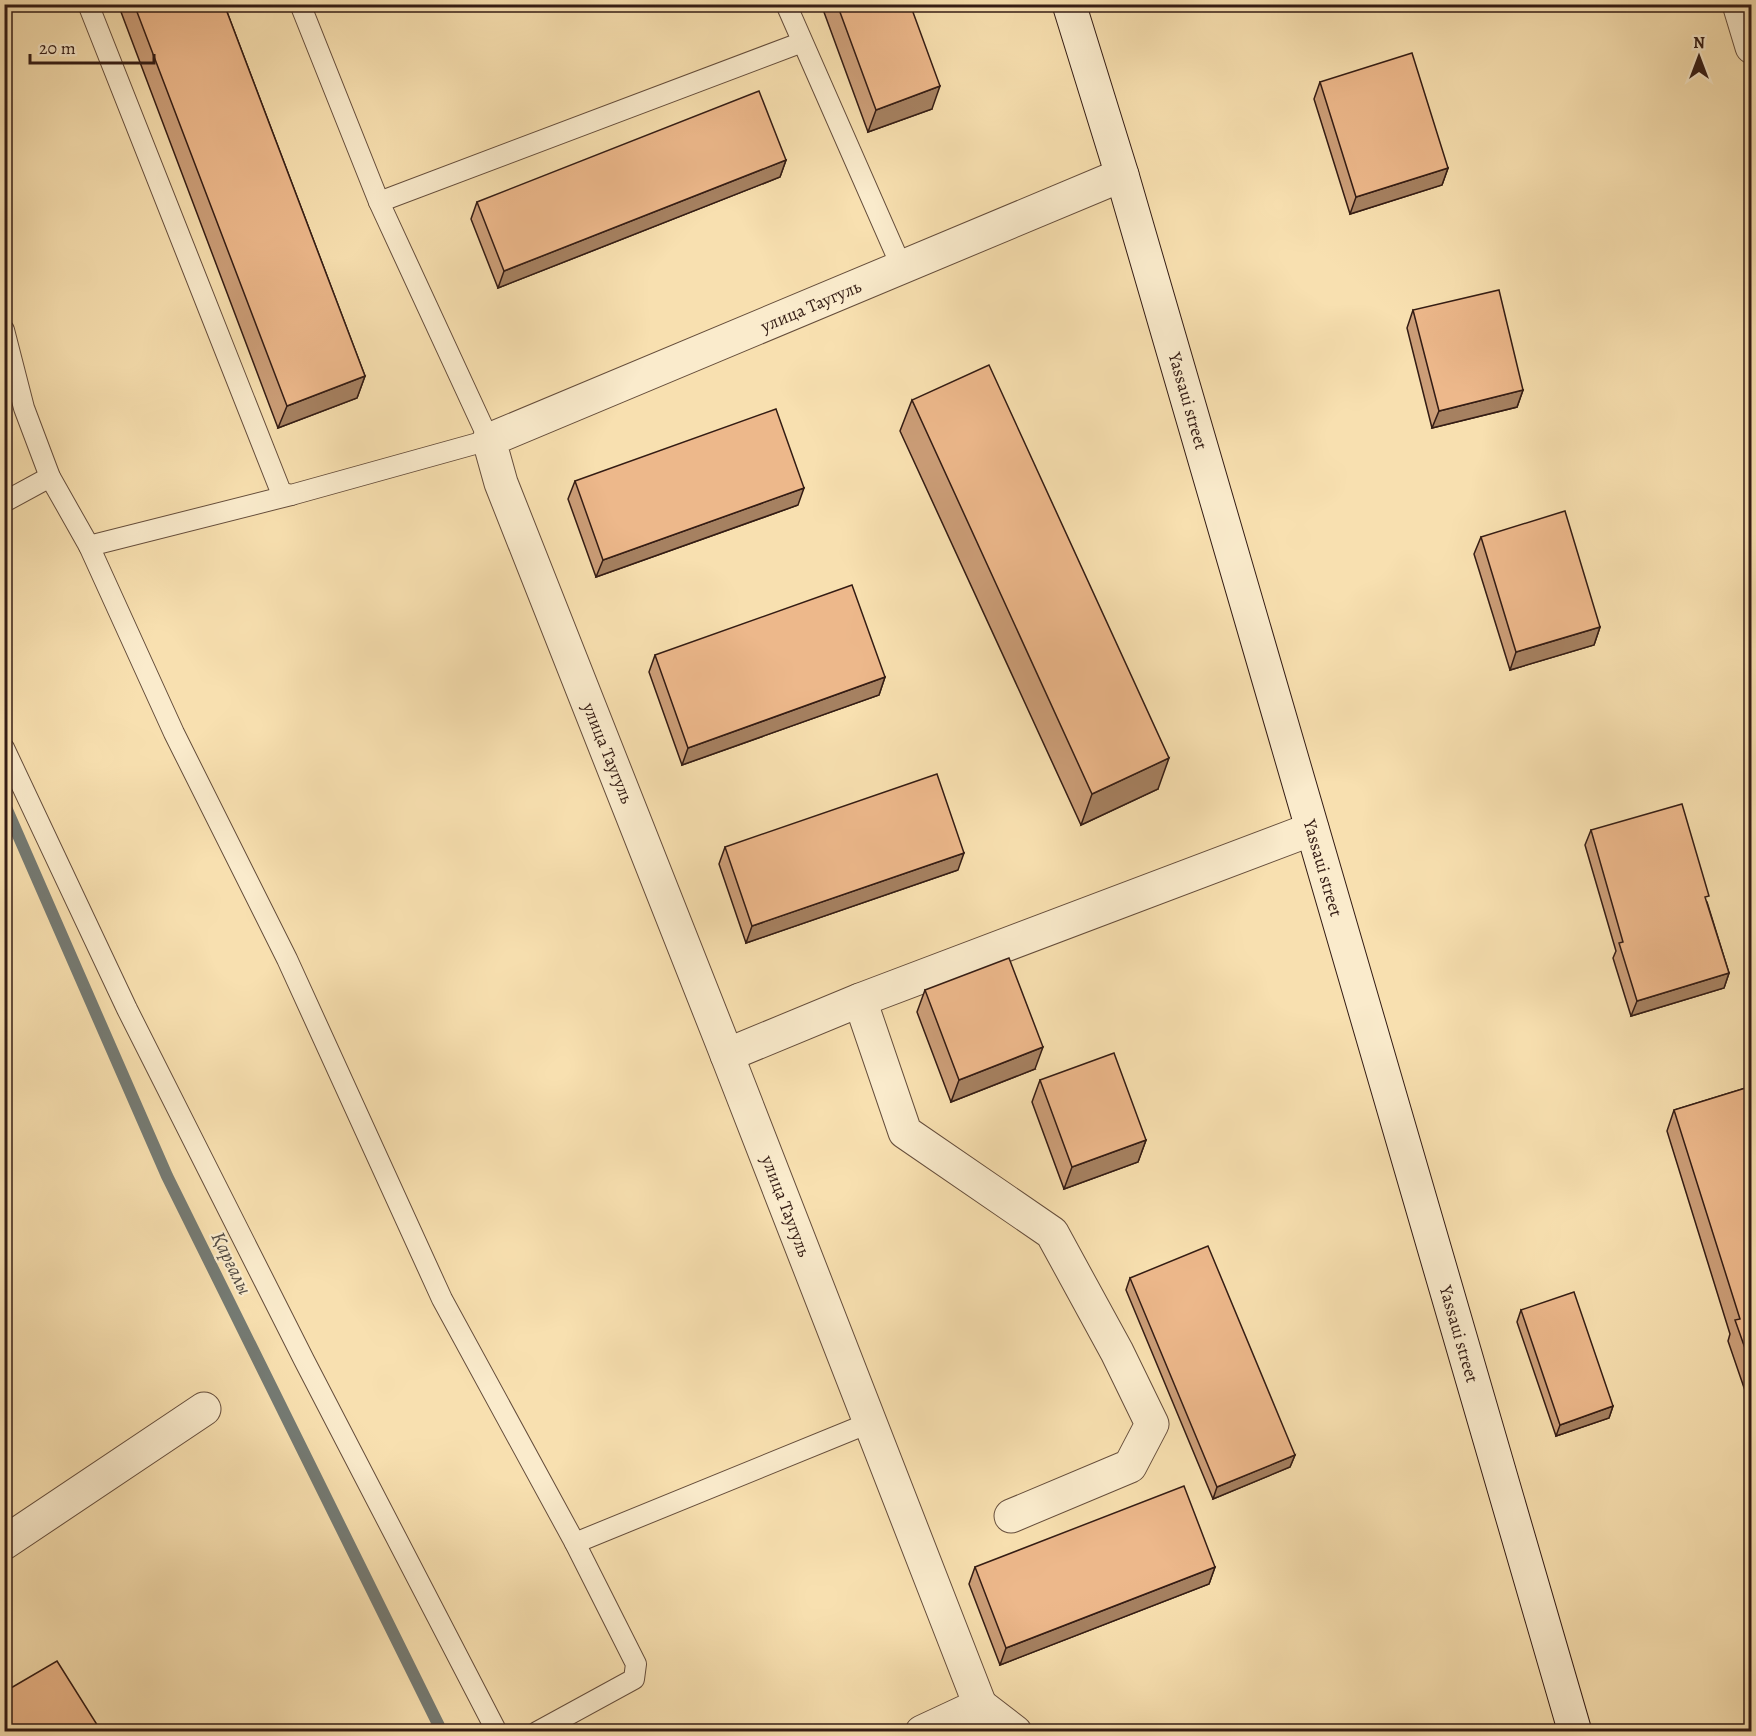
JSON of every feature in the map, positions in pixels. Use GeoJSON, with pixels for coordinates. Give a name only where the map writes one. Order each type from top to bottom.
{"type":"FeatureCollection","features":[{"type":"Feature","properties":{"kind":"street","name":"Yassaui street"},"geometry":{"type":"LineString","coordinates":[[1069,4],[1122,175],[1575,1731]]}},
{"type":"Feature","properties":{"kind":"street"},"geometry":{"type":"LineString","coordinates":[[1739,4],[1752,46]]}},
{"type":"Feature","properties":{"kind":"street","name":"улица Таугуль"},"geometry":{"type":"LineString","coordinates":[[980,1705],[728,1055],[501,483],[489,440],[1122,175]]}},
{"type":"Feature","properties":{"kind":"street"},"geometry":{"type":"LineString","coordinates":[[728,1055],[860,1000],[1312,829]]}},
{"type":"Feature","properties":{"kind":"street"},"geometry":{"type":"LineString","coordinates":[[860,1000],[905,1132],[1052,1233],[1118,1352],[1152,1424],[1130,1466],[1011,1516]]}},
{"type":"Feature","properties":{"kind":"street"},"geometry":{"type":"LineString","coordinates":[[4,1543],[204,1409]]}},
{"type":"Feature","properties":{"kind":"street"},"geometry":{"type":"LineString","coordinates":[[922,1731],[980,1705],[1015,1731]]}},
{"type":"Feature","properties":{"kind":"lane"},"geometry":{"type":"LineString","coordinates":[[88,4],[280,492],[291,495]]}},
{"type":"Feature","properties":{"kind":"lane"},"geometry":{"type":"LineString","coordinates":[[89,546],[291,495],[489,440],[379,202],[300,4]]}},
{"type":"Feature","properties":{"kind":"lane"},"geometry":{"type":"LineString","coordinates":[[786,4],[800,43],[902,268]]}},
{"type":"Feature","properties":{"kind":"lane"},"geometry":{"type":"LineString","coordinates":[[379,202],[800,43]]}},
{"type":"Feature","properties":{"kind":"lane"},"geometry":{"type":"LineString","coordinates":[[4,330],[24,408],[50,477],[89,546],[174,734],[287,959],[442,1299],[575,1543],[636,1664],[634,1679],[537,1731]]}},
{"type":"Feature","properties":{"kind":"lane"},"geometry":{"type":"LineString","coordinates":[[4,502],[50,477]]}},
{"type":"Feature","properties":{"kind":"lane"},"geometry":{"type":"LineString","coordinates":[[4,748],[138,1031],[310,1371],[497,1731]]}},
{"type":"Feature","properties":{"kind":"lane"},"geometry":{"type":"LineString","coordinates":[[575,1543],[869,1423]]}},
{"type":"Feature","properties":{"kind":"building"},"geometry":{"type":"Polygon","coordinates":[[[134,4],[224,4],[365,376],[287,406],[134,4]]]}},
{"type":"Feature","properties":{"kind":"building"},"geometry":{"type":"Polygon","coordinates":[[[837,4],[910,4],[940,86],[876,110],[837,4]]]}},
{"type":"Feature","properties":{"kind":"building"},"geometry":{"type":"Polygon","coordinates":[[[1412,53],[1448,168],[1356,197],[1320,82],[1412,53]]]}},
{"type":"Feature","properties":{"kind":"building"},"geometry":{"type":"Polygon","coordinates":[[[759,91],[786,160],[504,271],[477,202],[759,91]]]}},
{"type":"Feature","properties":{"kind":"building"},"geometry":{"type":"Polygon","coordinates":[[[1499,290],[1523,390],[1439,411],[1413,310],[1499,290]]]}},
{"type":"Feature","properties":{"kind":"building"},"geometry":{"type":"Polygon","coordinates":[[[989,365],[1169,758],[1092,794],[912,400],[989,365]]]}},
{"type":"Feature","properties":{"kind":"building"},"geometry":{"type":"Polygon","coordinates":[[[776,409],[804,488],[603,560],[575,481],[776,409]]]}},
{"type":"Feature","properties":{"kind":"building"},"geometry":{"type":"Polygon","coordinates":[[[1565,511],[1600,627],[1516,652],[1481,537],[1565,511]]]}},
{"type":"Feature","properties":{"kind":"building"},"geometry":{"type":"Polygon","coordinates":[[[852,585],[885,677],[688,748],[655,655],[852,585]]]}},
{"type":"Feature","properties":{"kind":"building"},"geometry":{"type":"Polygon","coordinates":[[[937,774],[964,853],[752,926],[725,847],[937,774]]]}},
{"type":"Feature","properties":{"kind":"building"},"geometry":{"type":"Polygon","coordinates":[[[1682,804],[1709,896],[1705,897],[1729,973],[1637,1001],[1619,943],[1623,942],[1591,830],[1682,804]]]}},
{"type":"Feature","properties":{"kind":"building"},"geometry":{"type":"Polygon","coordinates":[[[1009,958],[1043,1047],[959,1080],[925,990],[1009,958]]]}},
{"type":"Feature","properties":{"kind":"building"},"geometry":{"type":"Polygon","coordinates":[[[1114,1053],[1146,1140],[1072,1167],[1040,1080],[1114,1053]]]}},
{"type":"Feature","properties":{"kind":"building"},"geometry":{"type":"Polygon","coordinates":[[[1752,1086],[1752,1368],[1735,1320],[1740,1319],[1674,1110],[1752,1086]]]}},
{"type":"Feature","properties":{"kind":"building"},"geometry":{"type":"Polygon","coordinates":[[[1208,1246],[1295,1455],[1217,1487],[1130,1278],[1208,1246]]]}},
{"type":"Feature","properties":{"kind":"building"},"geometry":{"type":"Polygon","coordinates":[[[1574,1292],[1613,1406],[1560,1425],[1521,1310],[1574,1292]]]}},
{"type":"Feature","properties":{"kind":"building"},"geometry":{"type":"Polygon","coordinates":[[[1184,1486],[1215,1567],[1006,1648],[975,1567],[1184,1486]]]}},
{"type":"Feature","properties":{"kind":"building"},"geometry":{"type":"Polygon","coordinates":[[[57,1661],[101,1731],[4,1731],[4,1692],[57,1661]]]}},
{"type":"Feature","properties":{"kind":"waterway","name":"Қарғалы"},"geometry":{"type":"LineString","coordinates":[[4,803],[167,1176],[442,1732]]}}]}
